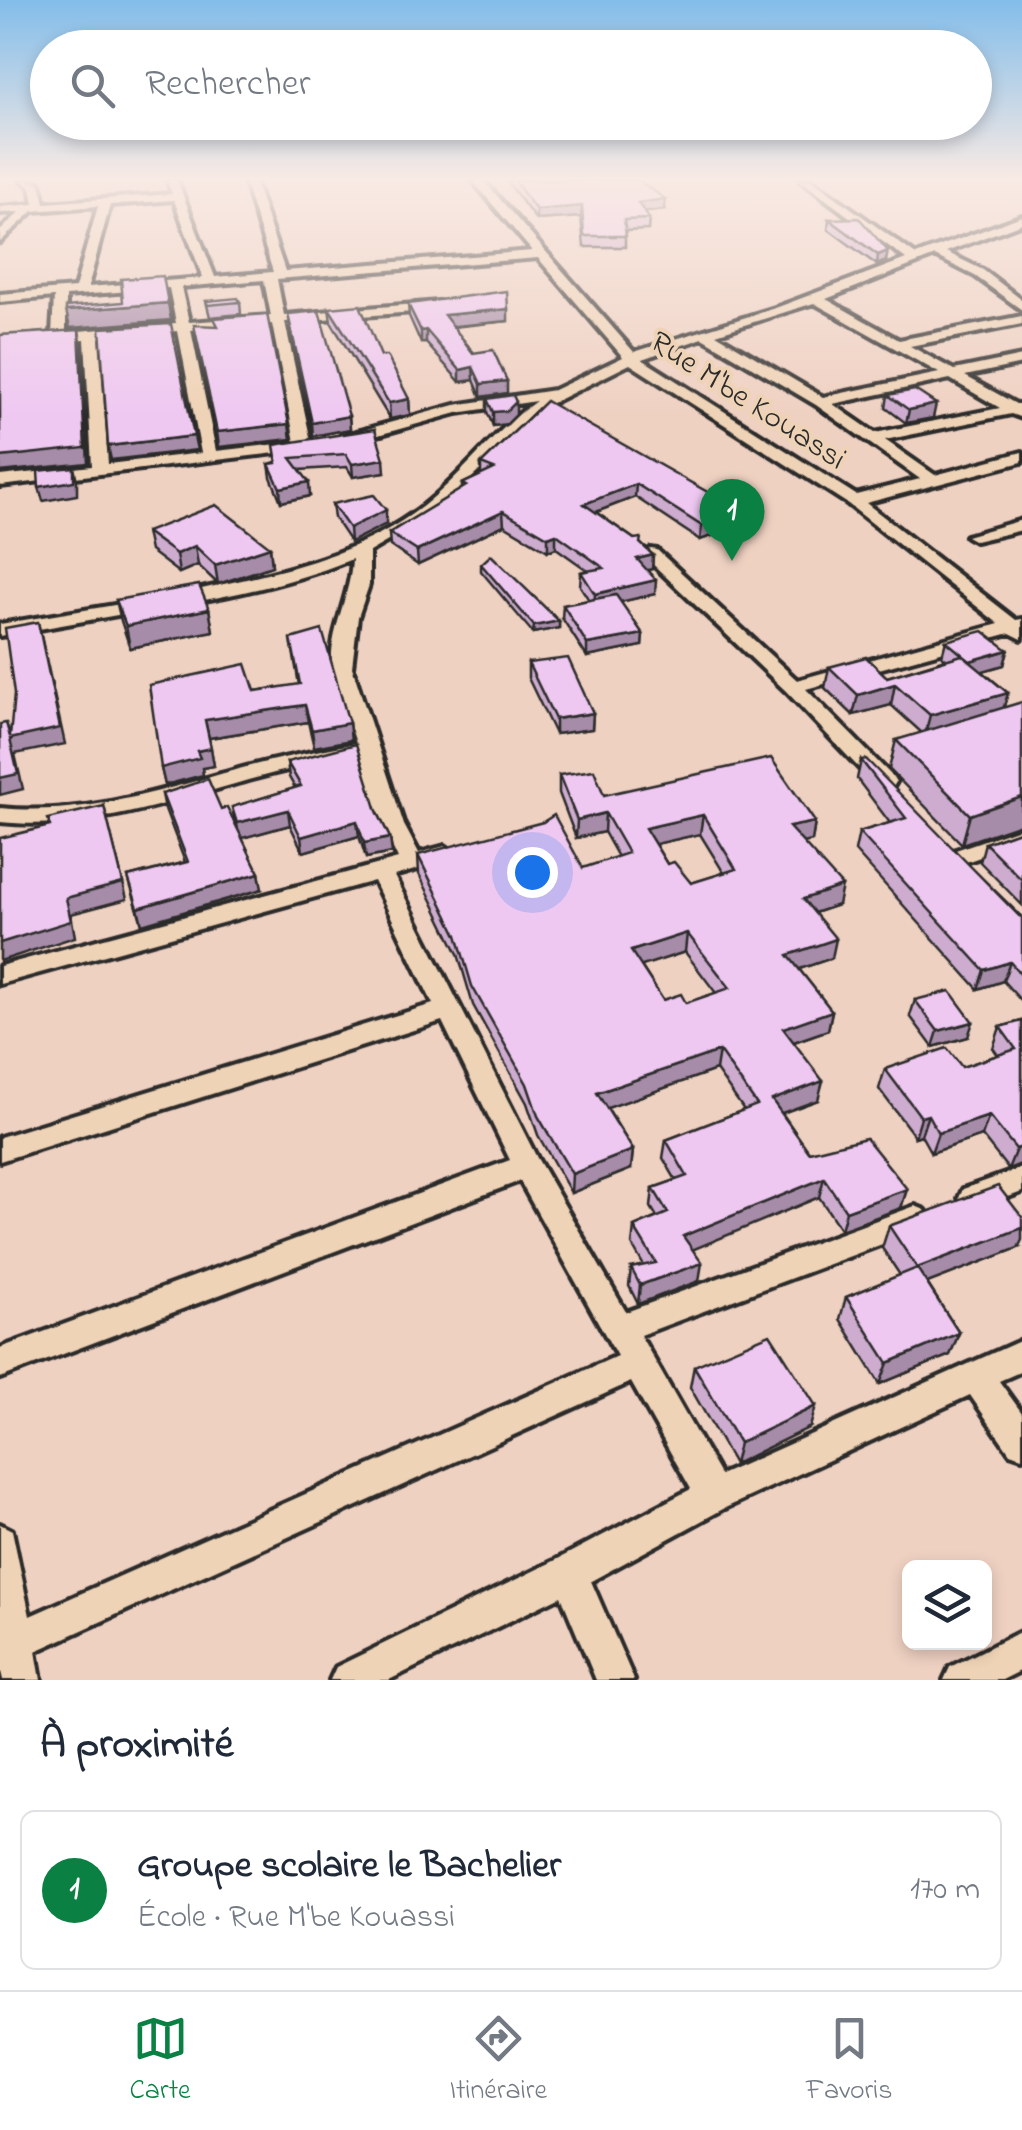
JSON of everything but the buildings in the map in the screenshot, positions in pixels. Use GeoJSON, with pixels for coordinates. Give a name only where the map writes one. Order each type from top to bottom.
{"type":"FeatureCollection","features":[{"type":"Feature","properties":{"kind":"street"},"geometry":{"type":"LineString","coordinates":[[80,294],[90,258]]}},
{"type":"Feature","properties":{"kind":"street"},"geometry":{"type":"LineString","coordinates":[[201,258],[210,282]]}},
{"type":"Feature","properties":{"kind":"street"},"geometry":{"type":"LineString","coordinates":[[270,258],[303,446]]}},
{"type":"Feature","properties":{"kind":"street"},"geometry":{"type":"LineString","coordinates":[[0,343],[280,320],[341,292],[515,258]]}},
{"type":"Feature","properties":{"kind":"street","name":"Rue M'be Kouassi"},"geometry":{"type":"LineString","coordinates":[[542,258],[631,358],[854,501],[1019,627]]}},
{"type":"Feature","properties":{"kind":"street"},"geometry":{"type":"LineString","coordinates":[[0,630],[230,592],[361,552],[454,489],[546,400],[631,358],[816,299],[911,258]]}},
{"type":"Feature","properties":{"kind":"street"},"geometry":{"type":"LineString","coordinates":[[950,258],[978,273],[1022,306]]}},
{"type":"Feature","properties":{"kind":"street"},"geometry":{"type":"LineString","coordinates":[[0,298],[275,276],[341,292],[459,304]]}},
{"type":"Feature","properties":{"kind":"street"},"geometry":{"type":"LineString","coordinates":[[175,286],[210,458]]}},
{"type":"Feature","properties":{"kind":"street"},"geometry":{"type":"LineString","coordinates":[[59,336],[60,295]]}},
{"type":"Feature","properties":{"kind":"street"},"geometry":{"type":"LineString","coordinates":[[816,299],[1019,410]]}},
{"type":"Feature","properties":{"kind":"street"},"geometry":{"type":"LineString","coordinates":[[899,344],[1022,320]]}},
{"type":"Feature","properties":{"kind":"street"},"geometry":{"type":"LineString","coordinates":[[704,334],[820,402],[932,480]]}},
{"type":"Feature","properties":{"kind":"street"},"geometry":{"type":"LineString","coordinates":[[92,336],[100,466]]}},
{"type":"Feature","properties":{"kind":"street"},"geometry":{"type":"LineString","coordinates":[[820,402],[1022,360]]}},
{"type":"Feature","properties":{"kind":"street"},"geometry":{"type":"LineString","coordinates":[[0,481],[100,466],[303,446],[380,432],[456,409],[559,394]]}},
{"type":"Feature","properties":{"kind":"street"},"geometry":{"type":"LineString","coordinates":[[872,438],[1019,410]]}},
{"type":"Feature","properties":{"kind":"street"},"geometry":{"type":"LineString","coordinates":[[854,501],[1022,458]]}},
{"type":"Feature","properties":{"kind":"street"},"geometry":{"type":"LineString","coordinates":[[974,536],[1022,525]]}},
{"type":"Feature","properties":{"kind":"street"},"geometry":{"type":"LineString","coordinates":[[361,552],[360,586],[349,617],[342,667],[393,825],[412,863]]}},
{"type":"Feature","properties":{"kind":"street"},"geometry":{"type":"LineString","coordinates":[[651,554],[876,760],[905,804]]}},
{"type":"Feature","properties":{"kind":"street"},"geometry":{"type":"LineString","coordinates":[[792,687],[1019,627]]}},
{"type":"Feature","properties":{"kind":"street"},"geometry":{"type":"LineString","coordinates":[[0,816],[46,818],[98,812],[366,747]]}},
{"type":"Feature","properties":{"kind":"street"},"geometry":{"type":"LineString","coordinates":[[955,858],[1022,834]]}},
{"type":"Feature","properties":{"kind":"street"},"geometry":{"type":"LineString","coordinates":[[0,975],[464,850]]}},
{"type":"Feature","properties":{"kind":"street"},"geometry":{"type":"LineString","coordinates":[[380,871],[527,1166],[713,1496]]}},
{"type":"Feature","properties":{"kind":"street"},"geometry":{"type":"LineString","coordinates":[[0,1149],[448,1009]]}},
{"type":"Feature","properties":{"kind":"street"},"geometry":{"type":"LineString","coordinates":[[0,1363],[527,1166]]}},
{"type":"Feature","properties":{"kind":"street"},"geometry":{"type":"LineString","coordinates":[[618,1329],[1022,1180]]}},
{"type":"Feature","properties":{"kind":"street"},"geometry":{"type":"LineString","coordinates":[[350,1680],[569,1573],[713,1496],[1022,1354]]}},
{"type":"Feature","properties":{"kind":"street"},"geometry":{"type":"LineString","coordinates":[[8,1645],[638,1363]]}},
{"type":"Feature","properties":{"kind":"street"},"geometry":{"type":"LineString","coordinates":[[977,1377],[1022,1441]]}},
{"type":"Feature","properties":{"kind":"street"},"geometry":{"type":"LineString","coordinates":[[0,1542],[8,1645],[22,1680]]}},
{"type":"Feature","properties":{"kind":"street"},"geometry":{"type":"LineString","coordinates":[[569,1573],[616,1680]]}},
{"type":"Feature","properties":{"kind":"street"},"geometry":{"type":"LineString","coordinates":[[963,1680],[1022,1650]]}},
{"type":"Feature","properties":{"kind":"place","name":"Groupe scolaire le Bachelier"},"geometry":{"type":"Point","coordinates":[732,561]}}]}
